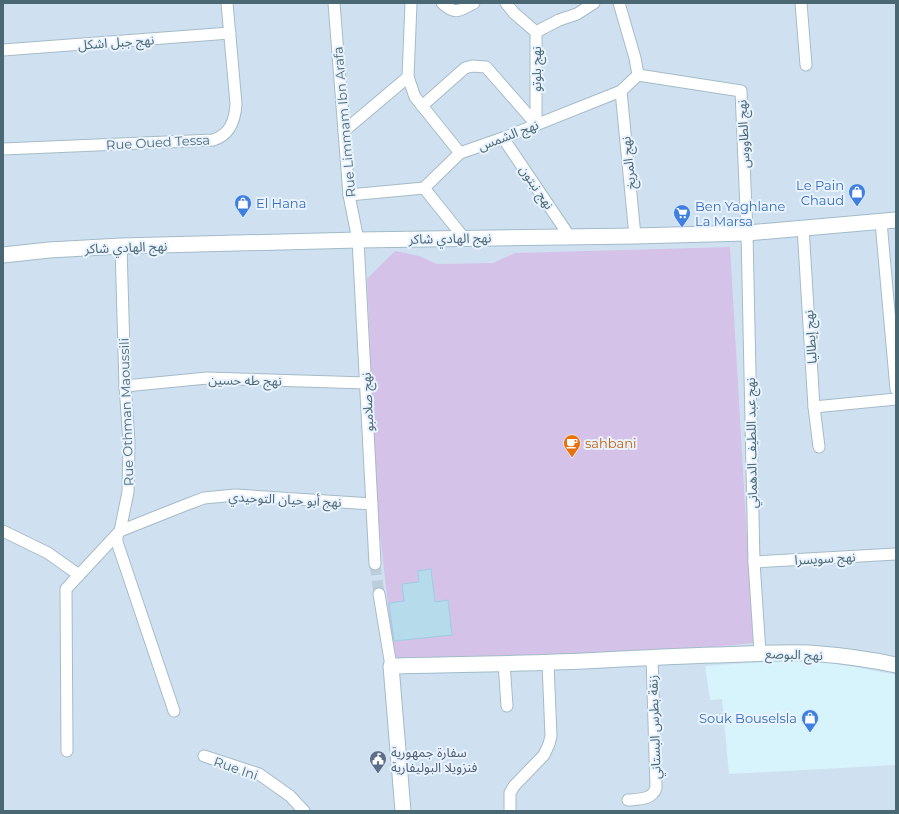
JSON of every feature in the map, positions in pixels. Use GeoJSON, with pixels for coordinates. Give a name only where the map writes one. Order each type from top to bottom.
{"type":"FeatureCollection","features":[{"type":"Feature","properties":{"kind":"street","name":"Rue Oued Tessa"},"geometry":{"type":"LineString","coordinates":[[3,150],[213,140],[223,135],[235,118],[236,110],[227,3]]}},
{"type":"Feature","properties":{"kind":"street","name":"Rue Limmam Ibn Arafa"},"geometry":{"type":"LineString","coordinates":[[334,3],[349,195],[358,240]]}},
{"type":"Feature","properties":{"kind":"street","name":"نهج الشمس"},"geometry":{"type":"LineString","coordinates":[[411,3],[408,77],[415,97],[460,153],[503,138],[621,91],[638,75]]}},
{"type":"Feature","properties":{"kind":"street"},"geometry":{"type":"LineString","coordinates":[[442,3],[449,9],[455,11],[474,3]]}},
{"type":"Feature","properties":{"kind":"street","name":"نهج بلوتو"},"geometry":{"type":"LineString","coordinates":[[506,3],[514,13],[536,32],[536,124]]}},
{"type":"Feature","properties":{"kind":"street"},"geometry":{"type":"LineString","coordinates":[[536,32],[559,20],[577,14],[594,3]]}},
{"type":"Feature","properties":{"kind":"street"},"geometry":{"type":"LineString","coordinates":[[619,3],[635,58],[638,75]]}},
{"type":"Feature","properties":{"kind":"street"},"geometry":{"type":"LineString","coordinates":[[801,3],[806,65]]}},
{"type":"Feature","properties":{"kind":"street","name":"نهج جبل اشكل"},"geometry":{"type":"LineString","coordinates":[[3,50],[230,33]]}},
{"type":"Feature","properties":{"kind":"street"},"geometry":{"type":"LineString","coordinates":[[422,106],[465,68],[472,66],[486,67],[536,124]]}},
{"type":"Feature","properties":{"kind":"street","name":"نهج الطاووس"},"geometry":{"type":"LineString","coordinates":[[638,75],[741,91],[747,233]]}},
{"type":"Feature","properties":{"kind":"street"},"geometry":{"type":"LineString","coordinates":[[344,132],[408,77]]}},
{"type":"Feature","properties":{"kind":"street","name":"نهج المريخ"},"geometry":{"type":"LineString","coordinates":[[621,91],[635,236]]}},
{"type":"Feature","properties":{"kind":"street","name":"نهج نبتون"},"geometry":{"type":"LineString","coordinates":[[503,138],[570,237]]}},
{"type":"Feature","properties":{"kind":"street"},"geometry":{"type":"LineString","coordinates":[[349,195],[424,188],[460,153]]}},
{"type":"Feature","properties":{"kind":"street"},"geometry":{"type":"LineString","coordinates":[[424,188],[464,238]]}},
{"type":"Feature","properties":{"kind":"street","name":"نهج الهادي شاكر"},"geometry":{"type":"LineString","coordinates":[[3,255],[49,250],[121,246],[747,233],[896,220]]}},
{"type":"Feature","properties":{"kind":"street"},"geometry":{"type":"LineString","coordinates":[[881,222],[896,388]]}},
{"type":"Feature","properties":{"kind":"street","name":"نهج إيطاليا"},"geometry":{"type":"LineString","coordinates":[[803,227],[814,407],[819,447]]}},
{"type":"Feature","properties":{"kind":"street","name":"نهج عبد اللطيف الدهماني"},"geometry":{"type":"LineString","coordinates":[[747,233],[754,562],[760,653]]}},
{"type":"Feature","properties":{"kind":"street","name":"نهج صلامبو"},"geometry":{"type":"LineString","coordinates":[[358,240],[375,564]]}},
{"type":"Feature","properties":{"kind":"street","name":"Rue Othman Maoussili"},"geometry":{"type":"LineString","coordinates":[[121,246],[124,386],[129,442],[129,473],[128,492],[120,531],[117,535],[117,542],[174,711]]}},
{"type":"Feature","properties":{"kind":"street","name":"نهج طه حسين"},"geometry":{"type":"LineString","coordinates":[[124,386],[207,378],[366,383]]}},
{"type":"Feature","properties":{"kind":"street"},"geometry":{"type":"LineString","coordinates":[[814,407],[896,399]]}},
{"type":"Feature","properties":{"kind":"street","name":"نهج أبو حيان التوحيدي"},"geometry":{"type":"LineString","coordinates":[[67,751],[66,589],[120,531],[204,498],[216,496],[235,495],[372,504]]}},
{"type":"Feature","properties":{"kind":"street"},"geometry":{"type":"LineString","coordinates":[[3,530],[48,553],[79,575]]}},
{"type":"Feature","properties":{"kind":"street","name":"نهج سويسرا"},"geometry":{"type":"LineString","coordinates":[[754,562],[896,554]]}},
{"type":"Feature","properties":{"kind":"street"},"geometry":{"type":"LineString","coordinates":[[379,594],[390,666],[403,811]]}},
{"type":"Feature","properties":{"kind":"street","name":"نهج البوصع"},"geometry":{"type":"LineString","coordinates":[[390,666],[548,663],[760,653],[810,653],[896,665]]}},
{"type":"Feature","properties":{"kind":"street","name":"زنقة بطرس البستاني"},"geometry":{"type":"LineString","coordinates":[[628,800],[648,798],[655,792],[656,788],[652,657]]}},
{"type":"Feature","properties":{"kind":"street"},"geometry":{"type":"LineString","coordinates":[[504,663],[507,706]]}},
{"type":"Feature","properties":{"kind":"street"},"geometry":{"type":"LineString","coordinates":[[510,811],[510,793],[514,786],[544,755],[549,744],[551,736],[548,663]]}},
{"type":"Feature","properties":{"kind":"street","name":"Rue Ini"},"geometry":{"type":"LineString","coordinates":[[204,756],[259,774],[290,796],[304,811]]}},
{"type":"Feature","properties":{"kind":"shaded area"},"geometry":{"type":"Polygon","coordinates":[[[3,3],[896,3],[896,811],[3,811],[3,3]]]}},
{"type":"Feature","properties":{"kind":"shaded area"},"geometry":{"type":"Polygon","coordinates":[[[730,247],[753,643],[652,653],[394,662],[377,505],[367,279],[395,251],[419,256],[437,264],[493,263],[515,253],[730,247]]]}},
{"type":"Feature","properties":{"kind":"shaded area","name":"Souk Bouselsla"},"geometry":{"type":"Polygon","coordinates":[[[813,660],[896,675],[896,769],[895,765],[729,774],[722,699],[710,700],[705,666],[813,660]]]}},
{"type":"Feature","properties":{"kind":"building"},"geometry":{"type":"Polygon","coordinates":[[[431,569],[435,602],[448,600],[452,635],[394,641],[389,603],[404,601],[402,584],[419,582],[418,571],[431,569]]]}},
{"type":"Feature","properties":{"kind":"tunnel"},"geometry":{"type":"LineString","coordinates":[[375,564],[379,594]]}},
{"type":"Feature","properties":{"kind":"place","name":"Le Pain Chaud"},"geometry":{"type":"Point","coordinates":[857,207]}},
{"type":"Feature","properties":{"kind":"place","name":"El Hana"},"geometry":{"type":"Point","coordinates":[243,218]}},
{"type":"Feature","properties":{"kind":"place","name":"Ben Yaghlane La Marsa"},"geometry":{"type":"Point","coordinates":[682,228]}},
{"type":"Feature","properties":{"kind":"place","name":"sahbani"},"geometry":{"type":"Point","coordinates":[572,458]}},
{"type":"Feature","properties":{"kind":"place","name":"Souk Bouselsla"},"geometry":{"type":"Point","coordinates":[810,733]}},
{"type":"Feature","properties":{"kind":"place","name":"سفارة جمهورية فنزويلا البوليفارية"},"geometry":{"type":"Point","coordinates":[378,774]}}]}
